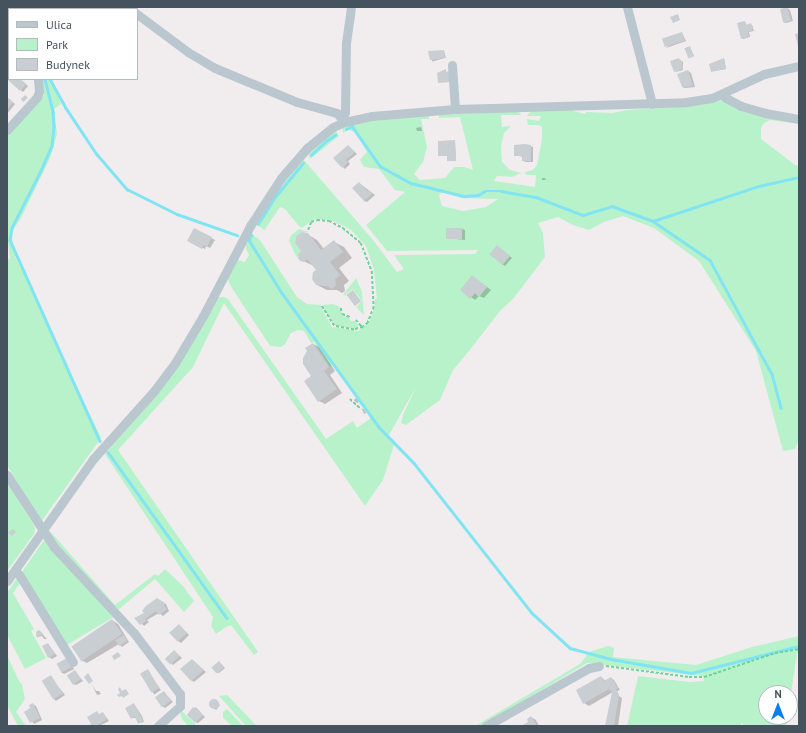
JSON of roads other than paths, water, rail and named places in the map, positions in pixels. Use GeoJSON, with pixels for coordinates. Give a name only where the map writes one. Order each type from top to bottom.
{"type":"FeatureCollection","features":[{"type":"Feature","properties":{"kind":"street"},"geometry":{"type":"LineString","coordinates":[[343,121],[345,112],[346,42],[351,7]]}},
{"type":"Feature","properties":{"kind":"street"},"geometry":{"type":"LineString","coordinates":[[627,7],[652,104]]}},
{"type":"Feature","properties":{"kind":"street"},"geometry":{"type":"LineString","coordinates":[[138,15],[188,52],[215,68],[244,82],[298,102],[338,113],[343,121]]}},
{"type":"Feature","properties":{"kind":"street"},"geometry":{"type":"LineString","coordinates":[[452,65],[455,109]]}},
{"type":"Feature","properties":{"kind":"street"},"geometry":{"type":"LineString","coordinates":[[7,581],[93,459],[154,391],[175,363],[203,316],[250,226],[281,178],[307,148],[343,121],[372,116],[455,109],[686,102],[712,98],[764,74],[799,66]]}},
{"type":"Feature","properties":{"kind":"street"},"geometry":{"type":"LineString","coordinates":[[7,130],[37,97],[39,91],[38,80]]}},
{"type":"Feature","properties":{"kind":"street"},"geometry":{"type":"LineString","coordinates":[[722,94],[726,98],[747,108],[764,113],[799,119]]}},
{"type":"Feature","properties":{"kind":"street"},"geometry":{"type":"LineString","coordinates":[[7,475],[42,531],[134,633],[180,694],[180,706],[158,726]]}},
{"type":"Feature","properties":{"kind":"street"},"geometry":{"type":"LineString","coordinates":[[15,570],[73,662]]}},
{"type":"Feature","properties":{"kind":"street"},"geometry":{"type":"LineString","coordinates":[[486,726],[589,668],[599,666]]}},
{"type":"Feature","properties":{"kind":"waterway"},"geometry":{"type":"LineString","coordinates":[[45,80],[53,112],[54,127],[52,146],[12,228],[10,240],[100,441]]}},
{"type":"Feature","properties":{"kind":"waterway"},"geometry":{"type":"LineString","coordinates":[[51,80],[66,108],[96,153],[127,189],[177,214],[237,235]]}},
{"type":"Feature","properties":{"kind":"waterway"},"geometry":{"type":"LineString","coordinates":[[346,129],[352,126],[380,166],[411,183],[464,196],[478,195],[485,191],[501,191],[536,197],[583,215],[612,206],[653,221],[759,186],[799,177]]}},
{"type":"Feature","properties":{"kind":"waterway"},"geometry":{"type":"LineString","coordinates":[[311,155],[335,135]]}},
{"type":"Feature","properties":{"kind":"waterway"},"geometry":{"type":"LineString","coordinates":[[258,224],[275,197],[303,163]]}},
{"type":"Feature","properties":{"kind":"waterway"},"geometry":{"type":"LineString","coordinates":[[653,221],[710,260],[772,374],[781,408]]}},
{"type":"Feature","properties":{"kind":"waterway"},"geometry":{"type":"LineString","coordinates":[[252,235],[249,240],[282,293],[379,427],[414,463],[532,613],[570,648],[611,659],[691,673],[799,646]]}},
{"type":"Feature","properties":{"kind":"waterway"},"geometry":{"type":"LineString","coordinates":[[108,452],[227,618]]}}]}
